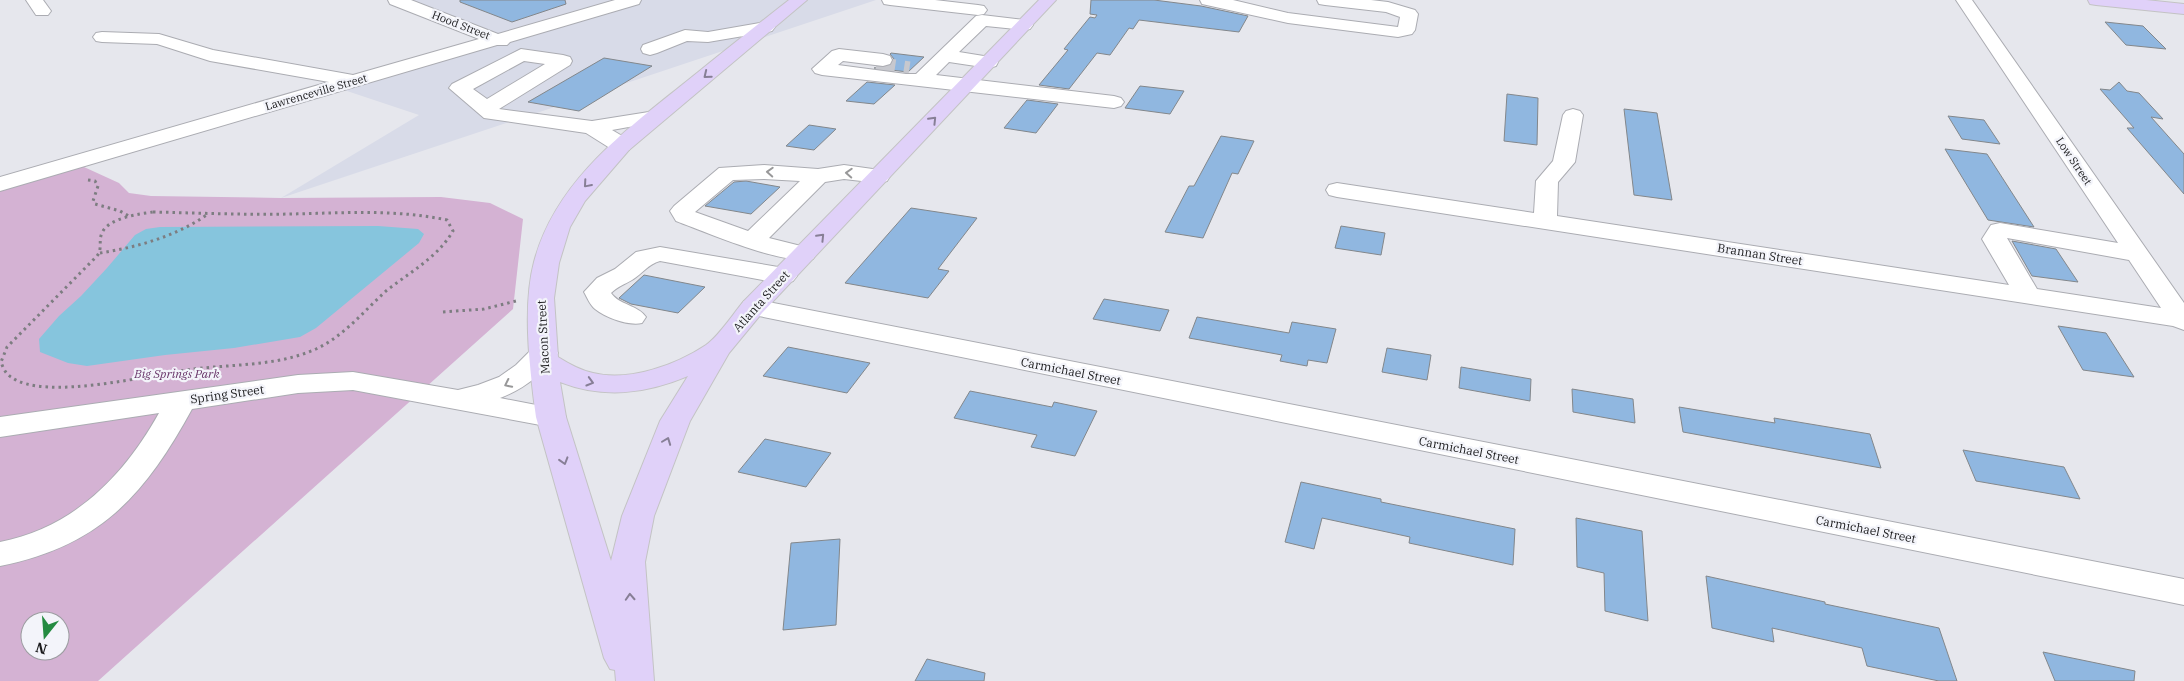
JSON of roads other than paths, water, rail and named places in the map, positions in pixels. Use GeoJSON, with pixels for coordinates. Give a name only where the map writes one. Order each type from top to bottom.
{"type":"FeatureCollection","features":[{"type":"Feature","properties":{"kind":"main road","name":"Macon Street"},"geometry":{"type":"LineString","coordinates":[[630,681],[551,417],[545,379],[541,298],[546,263],[558,227],[575,198],[621,145],[799,0]]}},
{"type":"Feature","properties":{"kind":"main road","name":"Atlanta Street"},"geometry":{"type":"LineString","coordinates":[[635,681],[628,562],[638,516],[675,421],[717,350],[753,308],[804,254],[1048,0]]}},
{"type":"Feature","properties":{"kind":"main road"},"geometry":{"type":"LineString","coordinates":[[2096,0],[2184,9]]}},
{"type":"Feature","properties":{"kind":"main road"},"geometry":{"type":"LineString","coordinates":[[545,357],[572,377],[598,385],[620,386],[640,383],[675,372],[717,350]]}},
{"type":"Feature","properties":{"kind":"street","name":"Hood Street"},"geometry":{"type":"LineString","coordinates":[[396,0],[498,39],[521,55]]}},
{"type":"Feature","properties":{"kind":"street","name":"Lawrenceville Street"},"geometry":{"type":"LineString","coordinates":[[0,184],[633,0]]}},
{"type":"Feature","properties":{"kind":"street"},"geometry":{"type":"LineString","coordinates":[[890,0],[983,5],[1028,21]]}},
{"type":"Feature","properties":{"kind":"street"},"geometry":{"type":"LineString","coordinates":[[1208,0],[1228,1],[1271,15],[1398,32],[1406,30],[1409,14],[1388,7],[1325,0]]}},
{"type":"Feature","properties":{"kind":"street","name":"Low Street"},"geometry":{"type":"LineString","coordinates":[[1964,0],[2138,254],[2179,308]]}},
{"type":"Feature","properties":{"kind":"street"},"geometry":{"type":"LineString","coordinates":[[574,1],[598,10]]}},
{"type":"Feature","properties":{"kind":"street"},"geometry":{"type":"LineString","coordinates":[[879,63],[836,58],[822,69],[906,80],[925,68],[982,20],[1028,21]]}},
{"type":"Feature","properties":{"kind":"street"},"geometry":{"type":"LineString","coordinates":[[665,28],[685,35],[708,37],[766,27]]}},
{"type":"Feature","properties":{"kind":"street"},"geometry":{"type":"LineString","coordinates":[[650,49],[685,35]]}},
{"type":"Feature","properties":{"kind":"street"},"geometry":{"type":"LineString","coordinates":[[102,36],[159,39],[210,55],[353,81]]}},
{"type":"Feature","properties":{"kind":"street"},"geometry":{"type":"LineString","coordinates":[[708,37],[721,43],[731,56]]}},
{"type":"Feature","properties":{"kind":"street"},"geometry":{"type":"LineString","coordinates":[[486,108],[563,61],[521,55],[459,88],[486,108],[491,114],[592,127],[655,117]]}},
{"type":"Feature","properties":{"kind":"street"},"geometry":{"type":"LineString","coordinates":[[925,68],[989,62]]}},
{"type":"Feature","properties":{"kind":"street"},"geometry":{"type":"LineString","coordinates":[[925,68],[966,85],[1114,102]]}},
{"type":"Feature","properties":{"kind":"street"},"geometry":{"type":"LineString","coordinates":[[1545,221],[1547,181],[1564,162],[1572,115]]}},
{"type":"Feature","properties":{"kind":"street"},"geometry":{"type":"LineString","coordinates":[[592,127],[621,145]]}},
{"type":"Feature","properties":{"kind":"street"},"geometry":{"type":"LineString","coordinates":[[804,254],[767,246],[684,216],[682,211],[727,173],[764,172],[818,176],[844,172],[879,176]]}},
{"type":"Feature","properties":{"kind":"street"},"geometry":{"type":"LineString","coordinates":[[753,240],[818,176]]}},
{"type":"Feature","properties":{"kind":"street","name":"Brannan Street"},"geometry":{"type":"LineString","coordinates":[[1338,190],[2028,295],[2179,308]]}},
{"type":"Feature","properties":{"kind":"street"},"geometry":{"type":"LineString","coordinates":[[2028,295],[1994,239],[2000,230],[2078,242],[2106,250],[2138,254]]}},
{"type":"Feature","properties":{"kind":"street"},"geometry":{"type":"LineString","coordinates":[[633,316],[604,303],[597,292],[606,283],[624,274],[644,257],[660,254],[784,276]]}},
{"type":"Feature","properties":{"kind":"street","name":"Carmichael Street"},"geometry":{"type":"LineString","coordinates":[[753,308],[2184,592]]}},
{"type":"Feature","properties":{"kind":"street","name":"Spring Street"},"geometry":{"type":"LineString","coordinates":[[455,400],[482,394],[508,385],[528,372],[545,357]]}},
{"type":"Feature","properties":{"kind":"street","name":"Spring Street"},"geometry":{"type":"LineString","coordinates":[[0,427],[298,384],[353,381],[551,417]]}},
{"type":"Feature","properties":{"kind":"street"},"geometry":{"type":"LineString","coordinates":[[0,554],[17,552],[64,534],[110,500],[150,454],[181,401]]}},
{"type":"Feature","properties":{"kind":"water"},"geometry":{"type":"Polygon","coordinates":[[[378,226],[418,229],[424,234],[419,243],[316,328],[300,337],[234,348],[87,366],[68,363],[40,352],[39,339],[107,268],[135,235],[146,229],[160,227],[378,226]]]}},
{"type":"Feature","properties":{"kind":"tunnel"},"geometry":{"type":"LineString","coordinates":[[876,66],[909,71]]}},
{"type":"Feature","properties":{"kind":"park label","name":"Big Springs Park"},"geometry":{"type":"Point","coordinates":[177,373]}}]}
